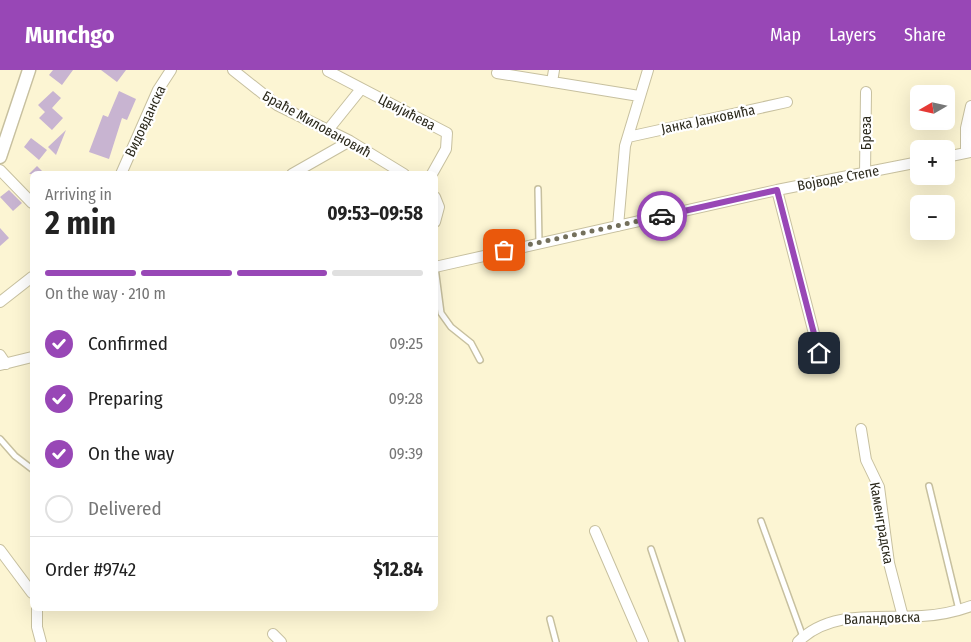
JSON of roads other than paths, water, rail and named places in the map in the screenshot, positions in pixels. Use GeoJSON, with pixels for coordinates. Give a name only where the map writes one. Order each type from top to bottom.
{"type":"FeatureCollection","features":[{"type":"Feature","properties":{"kind":"street"},"geometry":{"type":"LineString","coordinates":[[0,157],[29,70]]}},
{"type":"Feature","properties":{"kind":"street","name":"Видовданска"},"geometry":{"type":"LineString","coordinates":[[122,171],[158,90],[171,70]]}},
{"type":"Feature","properties":{"kind":"street","name":"Браће Миловановић"},"geometry":{"type":"LineString","coordinates":[[233,70],[277,105],[350,141],[399,171]]}},
{"type":"Feature","properties":{"kind":"street"},"geometry":{"type":"LineString","coordinates":[[552,82],[554,70]]}},
{"type":"Feature","properties":{"kind":"street"},"geometry":{"type":"LineString","coordinates":[[618,226],[628,137],[648,70]]}},
{"type":"Feature","properties":{"kind":"street","name":"Цвијићева"},"geometry":{"type":"LineString","coordinates":[[328,71],[447,133],[446,149],[434,171]]}},
{"type":"Feature","properties":{"kind":"street"},"geometry":{"type":"LineString","coordinates":[[497,73],[639,96]]}},
{"type":"Feature","properties":{"kind":"street"},"geometry":{"type":"LineString","coordinates":[[328,130],[361,89]]}},
{"type":"Feature","properties":{"kind":"street","name":"Бреза"},"geometry":{"type":"LineString","coordinates":[[866,92],[866,174]]}},
{"type":"Feature","properties":{"kind":"street","name":"Јанка Јанковића"},"geometry":{"type":"LineString","coordinates":[[628,137],[788,102]]}},
{"type":"Feature","properties":{"kind":"street"},"geometry":{"type":"LineString","coordinates":[[955,155],[968,152],[966,128],[971,106]]}},
{"type":"Feature","properties":{"kind":"street"},"geometry":{"type":"LineString","coordinates":[[297,171],[350,141]]}},
{"type":"Feature","properties":{"kind":"street","name":"Војводе Степе"},"geometry":{"type":"LineString","coordinates":[[438,265],[777,190],[910,164]]}},
{"type":"Feature","properties":{"kind":"street"},"geometry":{"type":"LineString","coordinates":[[0,170],[30,201]]}},
{"type":"Feature","properties":{"kind":"street"},"geometry":{"type":"LineString","coordinates":[[777,190],[819,353]]}},
{"type":"Feature","properties":{"kind":"street"},"geometry":{"type":"LineString","coordinates":[[0,302],[30,279]]}},
{"type":"Feature","properties":{"kind":"street"},"geometry":{"type":"LineString","coordinates":[[2,361],[30,357]]}},
{"type":"Feature","properties":{"kind":"street","name":"Каменградска"},"geometry":{"type":"LineString","coordinates":[[861,429],[866,460],[878,487],[889,563],[903,617]]}},
{"type":"Feature","properties":{"kind":"street"},"geometry":{"type":"LineString","coordinates":[[595,531],[643,642]]}},
{"type":"Feature","properties":{"kind":"street"},"geometry":{"type":"LineString","coordinates":[[0,550],[30,589]]}},
{"type":"Feature","properties":{"kind":"street","name":"Валандовска"},"geometry":{"type":"LineString","coordinates":[[800,640],[822,625],[835,620],[924,616],[960,610],[971,606]]}},
{"type":"Feature","properties":{"kind":"street"},"geometry":{"type":"LineString","coordinates":[[37,611],[37,632],[41,642]]}},
{"type":"Feature","properties":{"kind":"lane"},"geometry":{"type":"LineString","coordinates":[[538,189],[539,242]]}},
{"type":"Feature","properties":{"kind":"lane"},"geometry":{"type":"LineString","coordinates":[[438,290],[441,313],[451,327],[471,343],[480,360]]}},
{"type":"Feature","properties":{"kind":"lane"},"geometry":{"type":"LineString","coordinates":[[0,438],[15,456],[30,467]]}},
{"type":"Feature","properties":{"kind":"lane"},"geometry":{"type":"LineString","coordinates":[[930,486],[960,610]]}},
{"type":"Feature","properties":{"kind":"lane"},"geometry":{"type":"LineString","coordinates":[[761,521],[800,640]]}},
{"type":"Feature","properties":{"kind":"lane"},"geometry":{"type":"LineString","coordinates":[[651,549],[682,642]]}},
{"type":"Feature","properties":{"kind":"lane"},"geometry":{"type":"LineString","coordinates":[[550,619],[556,642]]}}]}
